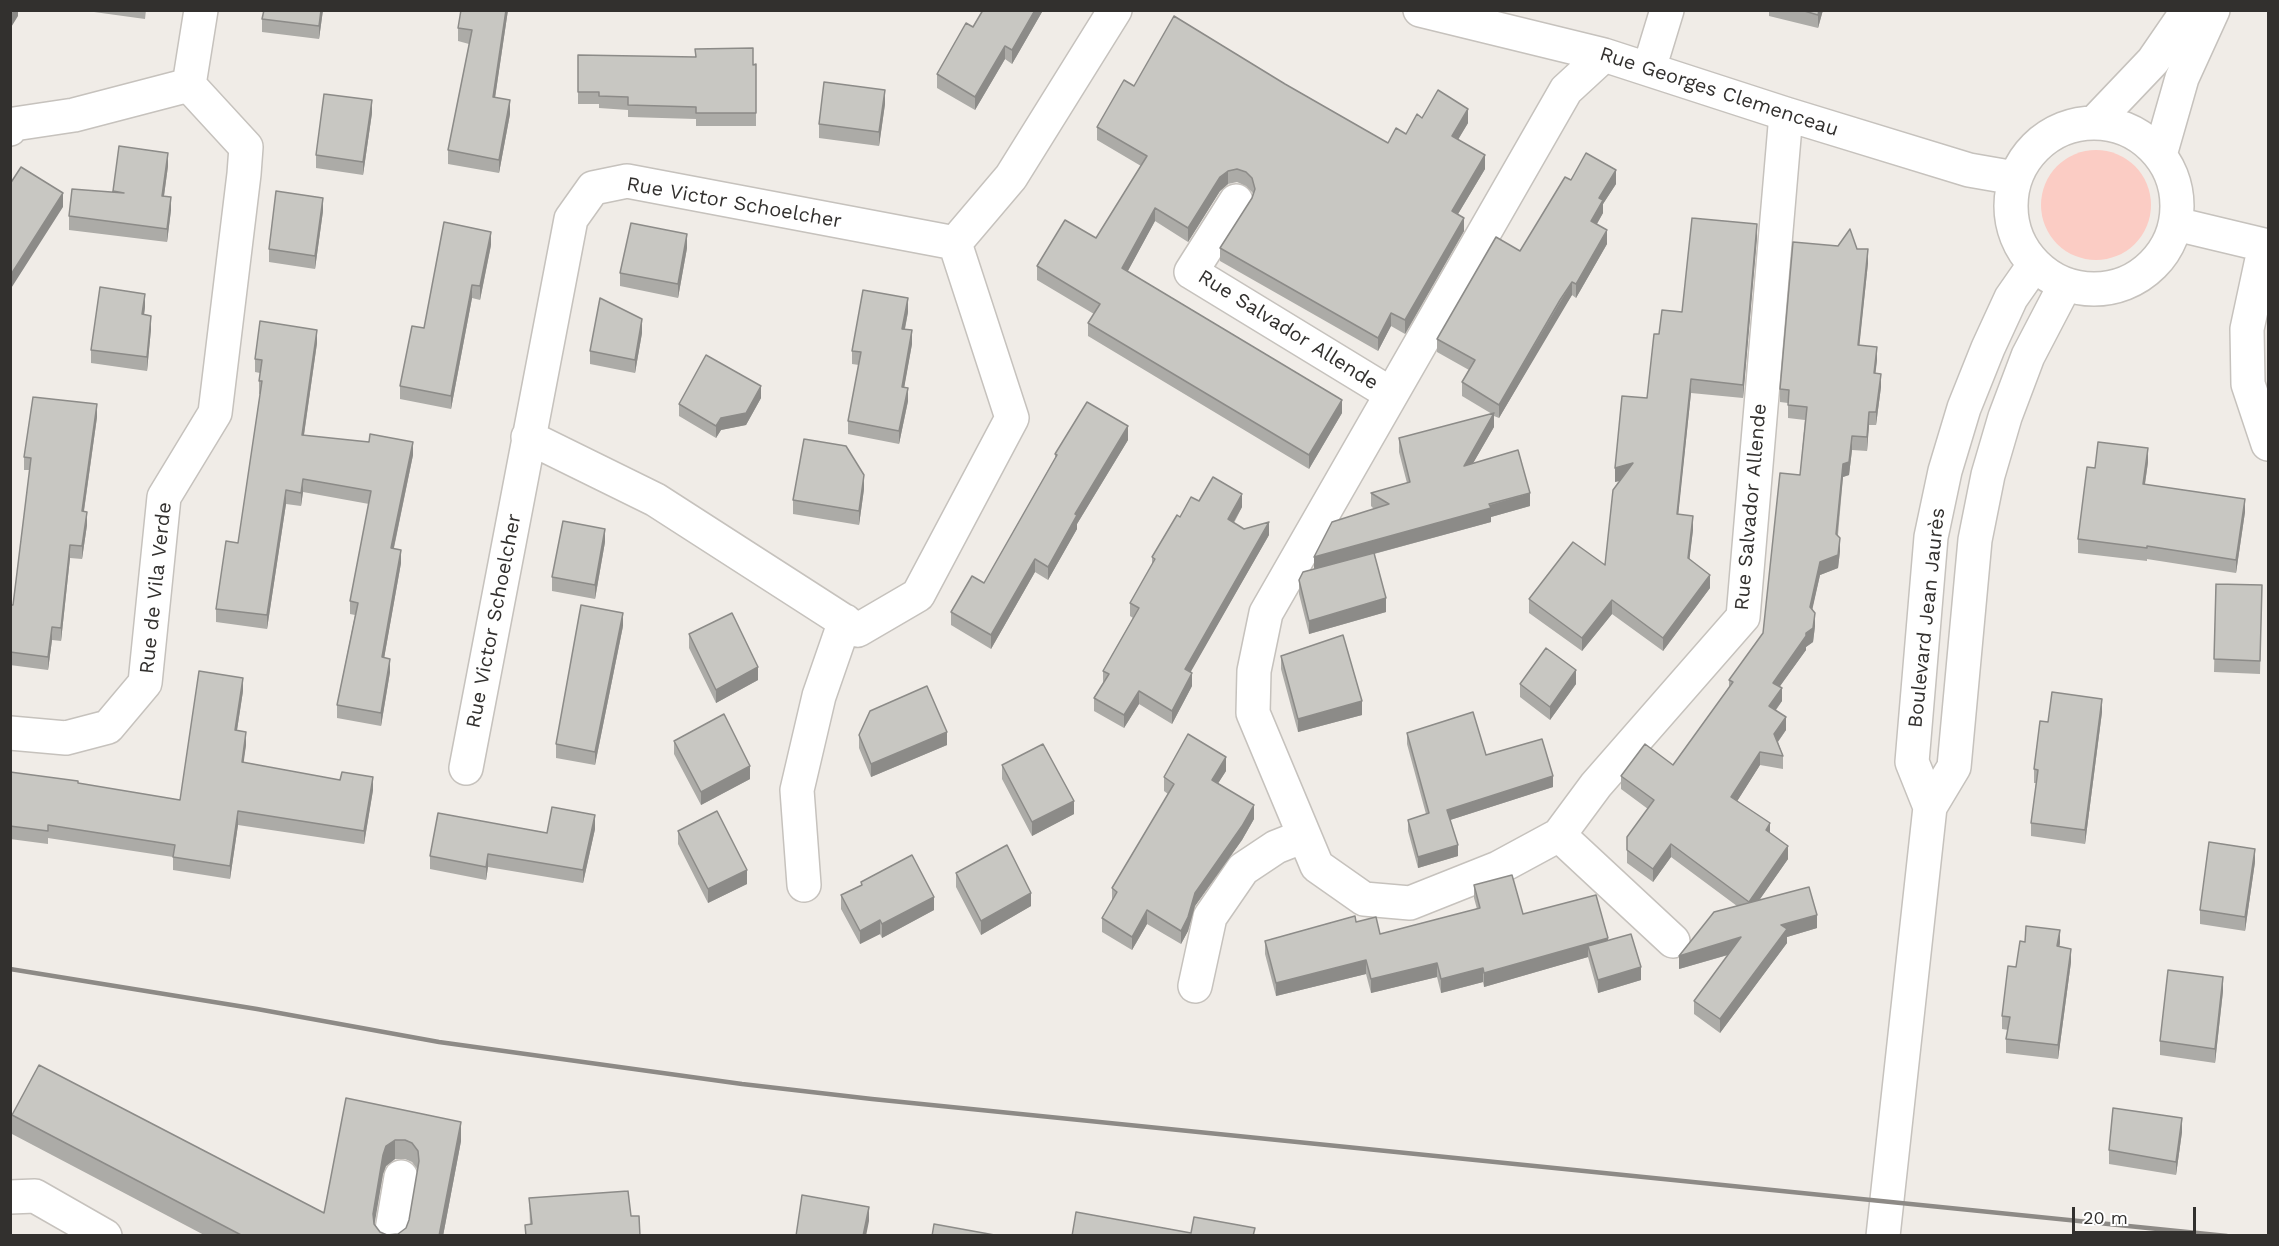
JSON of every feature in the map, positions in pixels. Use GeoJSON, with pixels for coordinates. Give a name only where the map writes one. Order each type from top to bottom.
{"type":"FeatureCollection","features":[{"type":"Feature","properties":{"kind":"street"},"geometry":{"type":"LineString","coordinates":[[10,129],[14,124],[74,115],[189,85],[201,10]]}},
{"type":"Feature","properties":{"kind":"street"},"geometry":{"type":"LineString","coordinates":[[528,437],[656,500],[858,630],[918,596],[1011,417],[955,243],[1011,177],[1115,10]]}},
{"type":"Feature","properties":{"kind":"street","name":"Rue Georges Clemenceau"},"geometry":{"type":"LineString","coordinates":[[1420,10],[1604,55],[1969,170],[2015,178]]}},
{"type":"Feature","properties":{"kind":"street"},"geometry":{"type":"LineString","coordinates":[[1649,69],[1667,10]]}},
{"type":"Feature","properties":{"kind":"street"},"geometry":{"type":"LineString","coordinates":[[2094,123],[2153,60],[2188,10]]}},
{"type":"Feature","properties":{"kind":"street"},"geometry":{"type":"LineString","coordinates":[[2160,155],[2182,78],[2213,10]]}},
{"type":"Feature","properties":{"kind":"street","name":"Rue Salvador Allende"},"geometry":{"type":"LineString","coordinates":[[1604,55],[1566,90],[1266,613],[1254,671],[1253,713],[1317,866],[1364,899],[1410,903],[1498,868],[1559,835],[1596,785],[1743,618],[1786,114]]}},
{"type":"Feature","properties":{"kind":"street","name":"Rue de Vila Verde"},"geometry":{"type":"LineString","coordinates":[[10,732],[66,738],[108,727],[146,683],[164,497],[215,413],[246,147],[189,85]]}},
{"type":"Feature","properties":{"kind":"street"},"geometry":{"type":"LineString","coordinates":[[2094,123],[2119,127],[2134,134],[2142,138],[2160,155],[2175,188],[2176,224],[2161,256],[2135,280],[2101,290],[2065,285],[2049,277],[2034,265],[2017,239],[2011,208],[2015,178],[2028,156],[2046,138],[2069,127],[2094,123]]}},
{"type":"Feature","properties":{"kind":"street","name":"Rue Victor Schoelcher"},"geometry":{"type":"LineString","coordinates":[[466,768],[571,219],[593,188],[627,181],[955,243]]}},
{"type":"Feature","properties":{"kind":"street","name":"Rue Salvador Allende"},"geometry":{"type":"LineString","coordinates":[[1236,201],[1191,273],[1391,394]]}},
{"type":"Feature","properties":{"kind":"street"},"geometry":{"type":"LineString","coordinates":[[2176,224],[2267,246],[2247,329],[2248,384],[2268,444]]}},
{"type":"Feature","properties":{"kind":"street","name":"Boulevard Jean Jaurès"},"geometry":{"type":"LineString","coordinates":[[1930,807],[1912,762],[1931,537],[1945,471],[1964,408],[1988,348],[2012,298],[2034,265]]}},
{"type":"Feature","properties":{"kind":"street","name":"Boulevard Jean Jaurès"},"geometry":{"type":"LineString","coordinates":[[1883,1236],[1930,807],[1954,767],[1975,540],[1988,475],[2004,417],[2028,356],[2065,285]]}},
{"type":"Feature","properties":{"kind":"street"},"geometry":{"type":"LineString","coordinates":[[804,885],[797,790],[819,696],[845,621]]}},
{"type":"Feature","properties":{"kind":"street"},"geometry":{"type":"LineString","coordinates":[[1559,835],[1673,941]]}},
{"type":"Feature","properties":{"kind":"street"},"geometry":{"type":"LineString","coordinates":[[1195,986],[1210,917],[1243,869],[1276,847],[1304,836]]}},
{"type":"Feature","properties":{"kind":"street"},"geometry":{"type":"LineString","coordinates":[[391,1236],[401,1177]]}},
{"type":"Feature","properties":{"kind":"street"},"geometry":{"type":"LineString","coordinates":[[10,1197],[35,1196],[105,1236]]}},
{"type":"Feature","properties":{"kind":"shaded area"},"geometry":{"type":"Polygon","coordinates":[[[2096,150],[2117,154],[2135,166],[2147,184],[2151,205],[2147,226],[2135,244],[2117,256],[2096,260],[2075,256],[2057,244],[2045,226],[2041,205],[2045,184],[2057,166],[2075,154],[2096,150]]]}},
{"type":"Feature","properties":{"kind":"building"},"geometry":{"type":"Polygon","coordinates":[[[264,10],[321,10],[319,26],[262,19],[264,10]]]}},
{"type":"Feature","properties":{"kind":"building"},"geometry":{"type":"Polygon","coordinates":[[[461,10],[506,10],[493,97],[510,100],[499,160],[448,150],[472,30],[458,28],[461,10]]]}},
{"type":"Feature","properties":{"kind":"building"},"geometry":{"type":"Polygon","coordinates":[[[983,10],[1035,10],[1012,50],[1005,46],[975,97],[937,74],[966,23],[973,27],[983,10]]]}},
{"type":"Feature","properties":{"kind":"building"},"geometry":{"type":"Polygon","coordinates":[[[1801,10],[1819,10],[1818,15],[1801,10]]]}},
{"type":"Feature","properties":{"kind":"building"},"geometry":{"type":"Polygon","coordinates":[[[1174,16],[1285,84],[1388,143],[1396,128],[1406,134],[1417,114],[1422,118],[1438,90],[1468,109],[1452,136],[1485,155],[1452,211],[1464,218],[1405,320],[1391,313],[1378,338],[1220,248],[1252,198],[1255,189],[1252,178],[1246,172],[1237,169],[1228,171],[1220,177],[1188,228],[1155,208],[1122,268],[1342,400],[1309,455],[1088,323],[1100,304],[1037,266],[1065,220],[1096,238],[1147,156],[1097,127],[1124,80],[1134,86],[1174,16]]]}},
{"type":"Feature","properties":{"kind":"building"},"geometry":{"type":"Polygon","coordinates":[[[753,48],[753,65],[756,64],[756,113],[696,113],[696,107],[628,105],[628,97],[599,96],[599,92],[578,92],[578,55],[696,57],[695,49],[753,48]]]}},
{"type":"Feature","properties":{"kind":"building"},"geometry":{"type":"Polygon","coordinates":[[[824,82],[885,90],[879,132],[819,124],[824,82]]]}},
{"type":"Feature","properties":{"kind":"building"},"geometry":{"type":"Polygon","coordinates":[[[324,94],[372,100],[363,162],[316,155],[324,94]]]}},
{"type":"Feature","properties":{"kind":"building"},"geometry":{"type":"Polygon","coordinates":[[[119,146],[168,153],[162,196],[171,197],[167,229],[69,216],[72,189],[124,193],[113,191],[119,146]]]}},
{"type":"Feature","properties":{"kind":"building"},"geometry":{"type":"Polygon","coordinates":[[[1586,153],[1616,170],[1599,198],[1603,200],[1591,221],[1607,230],[1576,284],[1572,282],[1560,300],[1499,405],[1462,382],[1475,360],[1437,339],[1496,237],[1520,251],[1565,177],[1571,180],[1586,153]]]}},
{"type":"Feature","properties":{"kind":"building"},"geometry":{"type":"Polygon","coordinates":[[[21,167],[63,193],[10,276],[10,184],[21,167]]]}},
{"type":"Feature","properties":{"kind":"building"},"geometry":{"type":"Polygon","coordinates":[[[276,191],[323,198],[315,256],[269,249],[276,191]]]}},
{"type":"Feature","properties":{"kind":"building"},"geometry":{"type":"Polygon","coordinates":[[[1692,218],[1757,224],[1743,385],[1691,379],[1677,514],[1693,516],[1688,558],[1710,575],[1663,638],[1612,600],[1582,638],[1529,599],[1573,542],[1605,565],[1613,490],[1633,463],[1615,468],[1622,396],[1647,398],[1654,334],[1659,334],[1662,310],[1682,312],[1692,218]]]}},
{"type":"Feature","properties":{"kind":"building"},"geometry":{"type":"Polygon","coordinates":[[[444,222],[491,232],[480,286],[472,285],[451,396],[400,386],[412,326],[424,328],[444,222]]]}},
{"type":"Feature","properties":{"kind":"building"},"geometry":{"type":"Polygon","coordinates":[[[631,223],[687,234],[678,284],[620,273],[631,223]]]}},
{"type":"Feature","properties":{"kind":"building"},"geometry":{"type":"Polygon","coordinates":[[[1850,229],[1857,249],[1868,249],[1858,345],[1877,347],[1874,373],[1881,374],[1876,412],[1869,412],[1867,437],[1852,436],[1849,462],[1843,464],[1836,534],[1840,538],[1838,555],[1820,562],[1810,607],[1815,613],[1813,628],[1806,633],[1773,683],[1782,688],[1769,706],[1786,717],[1774,734],[1783,756],[1760,752],[1731,797],[1770,823],[1766,830],[1788,846],[1749,902],[1671,844],[1653,869],[1627,850],[1627,837],[1654,800],[1621,776],[1645,744],[1673,765],[1733,682],[1729,680],[1763,633],[1780,473],[1800,475],[1807,407],[1788,405],[1789,390],[1780,389],[1793,242],[1838,246],[1850,229]]]}},
{"type":"Feature","properties":{"kind":"building"},"geometry":{"type":"Polygon","coordinates":[[[100,287],[145,294],[142,314],[151,316],[147,357],[91,350],[100,287]]]}},
{"type":"Feature","properties":{"kind":"building"},"geometry":{"type":"Polygon","coordinates":[[[863,290],[908,298],[902,329],[912,330],[902,387],[908,388],[899,431],[848,421],[861,352],[852,351],[863,290]]]}},
{"type":"Feature","properties":{"kind":"building"},"geometry":{"type":"Polygon","coordinates":[[[600,298],[642,319],[635,360],[590,351],[600,298]]]}},
{"type":"Feature","properties":{"kind":"building"},"geometry":{"type":"Polygon","coordinates":[[[260,321],[317,330],[302,435],[369,442],[370,434],[413,442],[391,548],[401,550],[382,657],[390,659],[381,713],[337,705],[358,603],[350,601],[371,491],[303,479],[301,493],[286,490],[267,615],[216,609],[226,541],[238,543],[262,381],[259,381],[262,360],[255,359],[260,321]]]}},
{"type":"Feature","properties":{"kind":"building"},"geometry":{"type":"Polygon","coordinates":[[[706,355],[761,386],[746,413],[721,418],[716,426],[679,404],[706,355]]]}},
{"type":"Feature","properties":{"kind":"building"},"geometry":{"type":"Polygon","coordinates":[[[33,397],[97,404],[82,511],[87,512],[82,546],[70,545],[61,628],[52,627],[48,657],[10,652],[10,605],[13,605],[31,458],[24,457],[33,397]]]}},
{"type":"Feature","properties":{"kind":"building"},"geometry":{"type":"Polygon","coordinates":[[[1087,402],[1128,426],[1075,514],[1077,515],[1048,567],[1035,559],[991,635],[951,612],[972,576],[984,583],[1057,455],[1055,454],[1087,402]]]}},
{"type":"Feature","properties":{"kind":"building"},"geometry":{"type":"Polygon","coordinates":[[[1494,413],[1464,466],[1518,450],[1530,493],[1489,504],[1491,508],[1314,557],[1332,522],[1389,504],[1371,493],[1410,482],[1399,438],[1494,413]]]}},
{"type":"Feature","properties":{"kind":"building"},"geometry":{"type":"Polygon","coordinates":[[[804,439],[846,446],[864,475],[859,511],[793,500],[804,439]]]}},
{"type":"Feature","properties":{"kind":"building"},"geometry":{"type":"Polygon","coordinates":[[[2098,442],[2148,448],[2143,484],[2245,499],[2236,560],[2147,546],[2147,548],[2078,539],[2087,467],[2095,468],[2098,442]]]}},
{"type":"Feature","properties":{"kind":"building"},"geometry":{"type":"Polygon","coordinates":[[[1213,477],[1242,494],[1228,519],[1244,529],[1269,522],[1185,669],[1192,673],[1172,711],[1139,691],[1124,715],[1094,698],[1109,674],[1103,671],[1139,608],[1130,603],[1155,559],[1152,557],[1177,515],[1180,517],[1191,497],[1199,501],[1213,477]]]}},
{"type":"Feature","properties":{"kind":"building"},"geometry":{"type":"Polygon","coordinates":[[[563,521],[605,529],[595,585],[552,577],[563,521]]]}},
{"type":"Feature","properties":{"kind":"building"},"geometry":{"type":"Polygon","coordinates":[[[1374,553],[1386,598],[1309,621],[1299,580],[1303,572],[1374,553]]]}},
{"type":"Feature","properties":{"kind":"building"},"geometry":{"type":"Polygon","coordinates":[[[2216,584],[2262,585],[2260,661],[2214,659],[2216,584]]]}},
{"type":"Feature","properties":{"kind":"building"},"geometry":{"type":"Polygon","coordinates":[[[581,605],[623,613],[595,752],[556,744],[581,605]]]}},
{"type":"Feature","properties":{"kind":"building"},"geometry":{"type":"Polygon","coordinates":[[[732,613],[758,667],[716,690],[689,634],[732,613]]]}},
{"type":"Feature","properties":{"kind":"building"},"geometry":{"type":"Polygon","coordinates":[[[1343,635],[1362,701],[1298,719],[1281,656],[1343,635]]]}},
{"type":"Feature","properties":{"kind":"building"},"geometry":{"type":"Polygon","coordinates":[[[1546,648],[1576,670],[1550,707],[1520,684],[1546,648]]]}},
{"type":"Feature","properties":{"kind":"building"},"geometry":{"type":"Polygon","coordinates":[[[199,671],[243,678],[235,730],[246,732],[242,762],[340,780],[342,772],[373,777],[364,831],[238,811],[230,866],[173,857],[175,845],[48,825],[48,831],[10,826],[10,772],[78,781],[78,783],[180,800],[199,671]]]}},
{"type":"Feature","properties":{"kind":"building"},"geometry":{"type":"Polygon","coordinates":[[[927,686],[947,732],[871,764],[859,735],[870,711],[927,686]]]}},
{"type":"Feature","properties":{"kind":"building"},"geometry":{"type":"Polygon","coordinates":[[[2052,692],[2102,699],[2085,830],[2031,823],[2038,770],[2034,769],[2040,721],[2048,722],[2052,692]]]}},
{"type":"Feature","properties":{"kind":"building"},"geometry":{"type":"Polygon","coordinates":[[[1473,712],[1486,755],[1542,739],[1553,776],[1447,810],[1458,845],[1418,857],[1408,820],[1429,813],[1407,733],[1473,712]]]}},
{"type":"Feature","properties":{"kind":"building"},"geometry":{"type":"Polygon","coordinates":[[[724,714],[750,766],[701,792],[674,741],[724,714]]]}},
{"type":"Feature","properties":{"kind":"building"},"geometry":{"type":"Polygon","coordinates":[[[1188,734],[1226,757],[1212,780],[1254,805],[1195,893],[1181,931],[1147,910],[1132,937],[1102,918],[1117,892],[1112,888],[1174,784],[1164,777],[1188,734]]]}},
{"type":"Feature","properties":{"kind":"building"},"geometry":{"type":"Polygon","coordinates":[[[1043,744],[1074,801],[1032,822],[1002,765],[1043,744]]]}},
{"type":"Feature","properties":{"kind":"building"},"geometry":{"type":"Polygon","coordinates":[[[552,807],[595,815],[583,870],[488,854],[486,867],[430,856],[438,813],[547,833],[552,807]]]}},
{"type":"Feature","properties":{"kind":"building"},"geometry":{"type":"Polygon","coordinates":[[[717,811],[747,870],[708,889],[678,831],[717,811]]]}},
{"type":"Feature","properties":{"kind":"building"},"geometry":{"type":"Polygon","coordinates":[[[2209,842],[2255,849],[2245,917],[2200,910],[2209,842]]]}},
{"type":"Feature","properties":{"kind":"building"},"geometry":{"type":"Polygon","coordinates":[[[1007,845],[1031,893],[981,921],[956,873],[1007,845]]]}},
{"type":"Feature","properties":{"kind":"building"},"geometry":{"type":"Polygon","coordinates":[[[912,855],[934,897],[882,924],[880,920],[860,931],[841,895],[912,855]]]}},
{"type":"Feature","properties":{"kind":"building"},"geometry":{"type":"Polygon","coordinates":[[[1512,875],[1523,914],[1596,895],[1608,938],[1484,973],[1483,968],[1441,979],[1437,963],[1371,979],[1366,960],[1276,983],[1265,941],[1355,916],[1356,922],[1376,917],[1380,934],[1480,908],[1474,885],[1512,875]]]}},
{"type":"Feature","properties":{"kind":"building"},"geometry":{"type":"Polygon","coordinates":[[[1809,887],[1817,915],[1781,925],[1787,929],[1720,1019],[1694,1001],[1741,937],[1679,956],[1714,912],[1809,887]]]}},
{"type":"Feature","properties":{"kind":"building"},"geometry":{"type":"Polygon","coordinates":[[[2026,926],[2060,930],[2057,946],[2071,949],[2058,1045],[2006,1039],[2010,1017],[2002,1016],[2008,966],[2016,967],[2020,941],[2025,942],[2026,926]]]}},
{"type":"Feature","properties":{"kind":"building"},"geometry":{"type":"Polygon","coordinates":[[[1631,934],[1641,967],[1598,980],[1588,946],[1631,934]]]}},
{"type":"Feature","properties":{"kind":"building"},"geometry":{"type":"Polygon","coordinates":[[[2168,970],[2223,977],[2215,1049],[2160,1041],[2168,970]]]}},
{"type":"Feature","properties":{"kind":"building"},"geometry":{"type":"Polygon","coordinates":[[[39,1065],[324,1213],[346,1098],[461,1122],[439,1236],[243,1236],[12,1115],[39,1065]],[[395,1140],[386,1146],[383,1155],[373,1214],[374,1224],[380,1232],[387,1235],[398,1234],[406,1228],[409,1220],[419,1161],[418,1151],[412,1143],[395,1140]]]}},
{"type":"Feature","properties":{"kind":"building"},"geometry":{"type":"Polygon","coordinates":[[[2113,1108],[2182,1118],[2176,1162],[2109,1150],[2113,1108]]]}},
{"type":"Feature","properties":{"kind":"building"},"geometry":{"type":"Polygon","coordinates":[[[628,1191],[631,1216],[639,1216],[640,1236],[526,1236],[525,1225],[532,1224],[529,1198],[628,1191]]]}},
{"type":"Feature","properties":{"kind":"building"},"geometry":{"type":"Polygon","coordinates":[[[802,1195],[869,1207],[863,1236],[796,1236],[802,1195]]]}},
{"type":"Feature","properties":{"kind":"building"},"geometry":{"type":"Polygon","coordinates":[[[1076,1212],[1191,1233],[1194,1217],[1255,1228],[1253,1236],[1072,1236],[1076,1212]]]}},
{"type":"Feature","properties":{"kind":"building"},"geometry":{"type":"Polygon","coordinates":[[[934,1224],[1000,1236],[932,1236],[934,1224]]]}},
{"type":"Feature","properties":{"kind":"railway"},"geometry":{"type":"LineString","coordinates":[[10,969],[257,1009],[439,1042],[742,1084],[2227,1236]]}}]}
